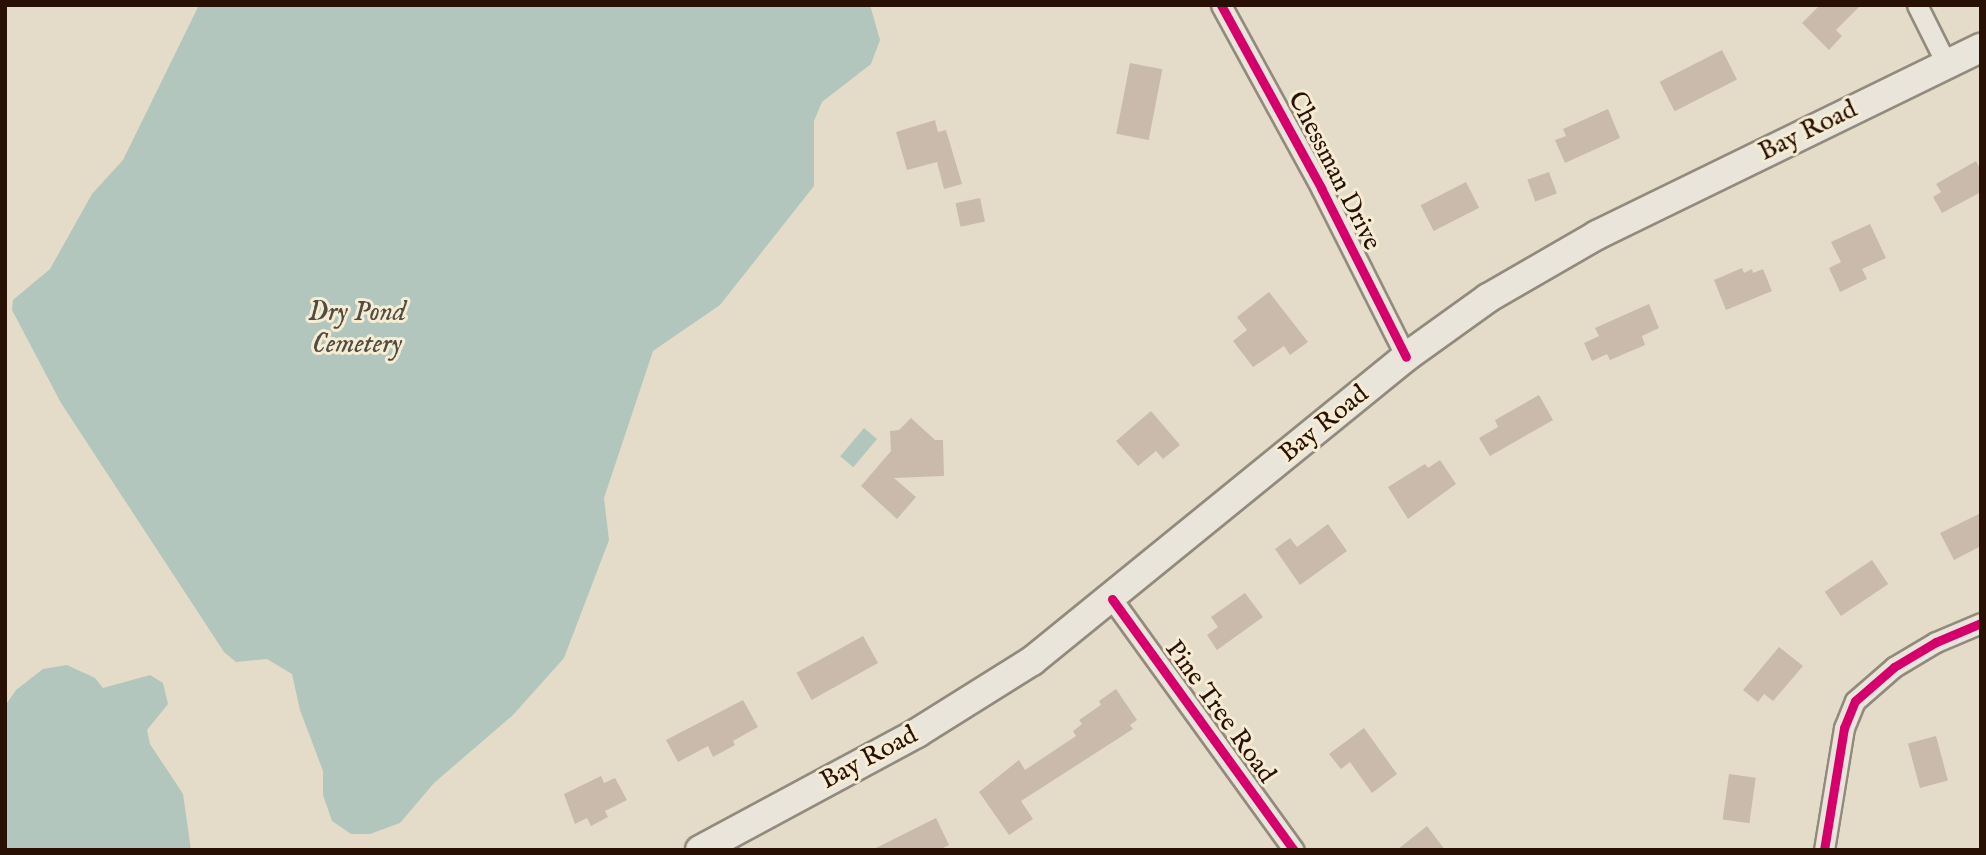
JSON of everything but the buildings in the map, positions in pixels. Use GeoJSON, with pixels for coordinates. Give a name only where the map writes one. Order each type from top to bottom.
{"type":"FeatureCollection","features":[{"type":"Feature","properties":{"kind":"main road","name":"Bay Road"},"geometry":{"type":"LineString","coordinates":[[700,850],[985,693],[1032,661],[1112,599],[1406,357],[1488,298],[1562,254],[1708,179],[1981,48]]}},
{"type":"Feature","properties":{"kind":"street","name":"Chessman Drive"},"geometry":{"type":"LineString","coordinates":[[1221,5],[1321,188],[1406,357]]}},
{"type":"Feature","properties":{"kind":"street"},"geometry":{"type":"LineString","coordinates":[[1917,5],[1947,65]]}},
{"type":"Feature","properties":{"kind":"street","name":"Pine Tree Road"},"geometry":{"type":"LineString","coordinates":[[1112,599],[1294,850]]}},
{"type":"Feature","properties":{"kind":"street"},"geometry":{"type":"LineString","coordinates":[[1824,850],[1844,728],[1855,701],[1894,667],[1936,642],[1981,623]]}},
{"type":"Feature","properties":{"kind":"water","name":"Dry Pond Cemetery"},"geometry":{"type":"Polygon","coordinates":[[[199,5],[870,5],[880,40],[871,64],[822,102],[814,121],[814,186],[720,305],[653,351],[604,498],[609,540],[564,658],[513,715],[434,783],[400,823],[370,834],[351,834],[332,821],[323,795],[323,771],[300,710],[292,674],[267,659],[236,662],[224,652],[61,403],[12,310],[13,300],[50,269],[92,194],[123,160],[199,5]]]}},
{"type":"Feature","properties":{"kind":"water"},"geometry":{"type":"Polygon","coordinates":[[[864,428],[877,439],[853,467],[840,456],[864,428]]]}},
{"type":"Feature","properties":{"kind":"water"},"geometry":{"type":"Polygon","coordinates":[[[67,665],[95,678],[103,688],[150,675],[163,683],[168,704],[147,730],[150,744],[183,794],[191,850],[5,850],[5,706],[16,690],[43,669],[67,665]]]}},
{"type":"Feature","properties":{"kind":"cycle path"},"geometry":{"type":"LineString","coordinates":[[1221,5],[1321,188],[1406,357]]}},
{"type":"Feature","properties":{"kind":"cycle path"},"geometry":{"type":"LineString","coordinates":[[1112,599],[1294,850]]}},
{"type":"Feature","properties":{"kind":"cycle path"},"geometry":{"type":"LineString","coordinates":[[1824,850],[1844,728],[1855,701],[1894,667],[1936,642],[1981,623]]}}]}
